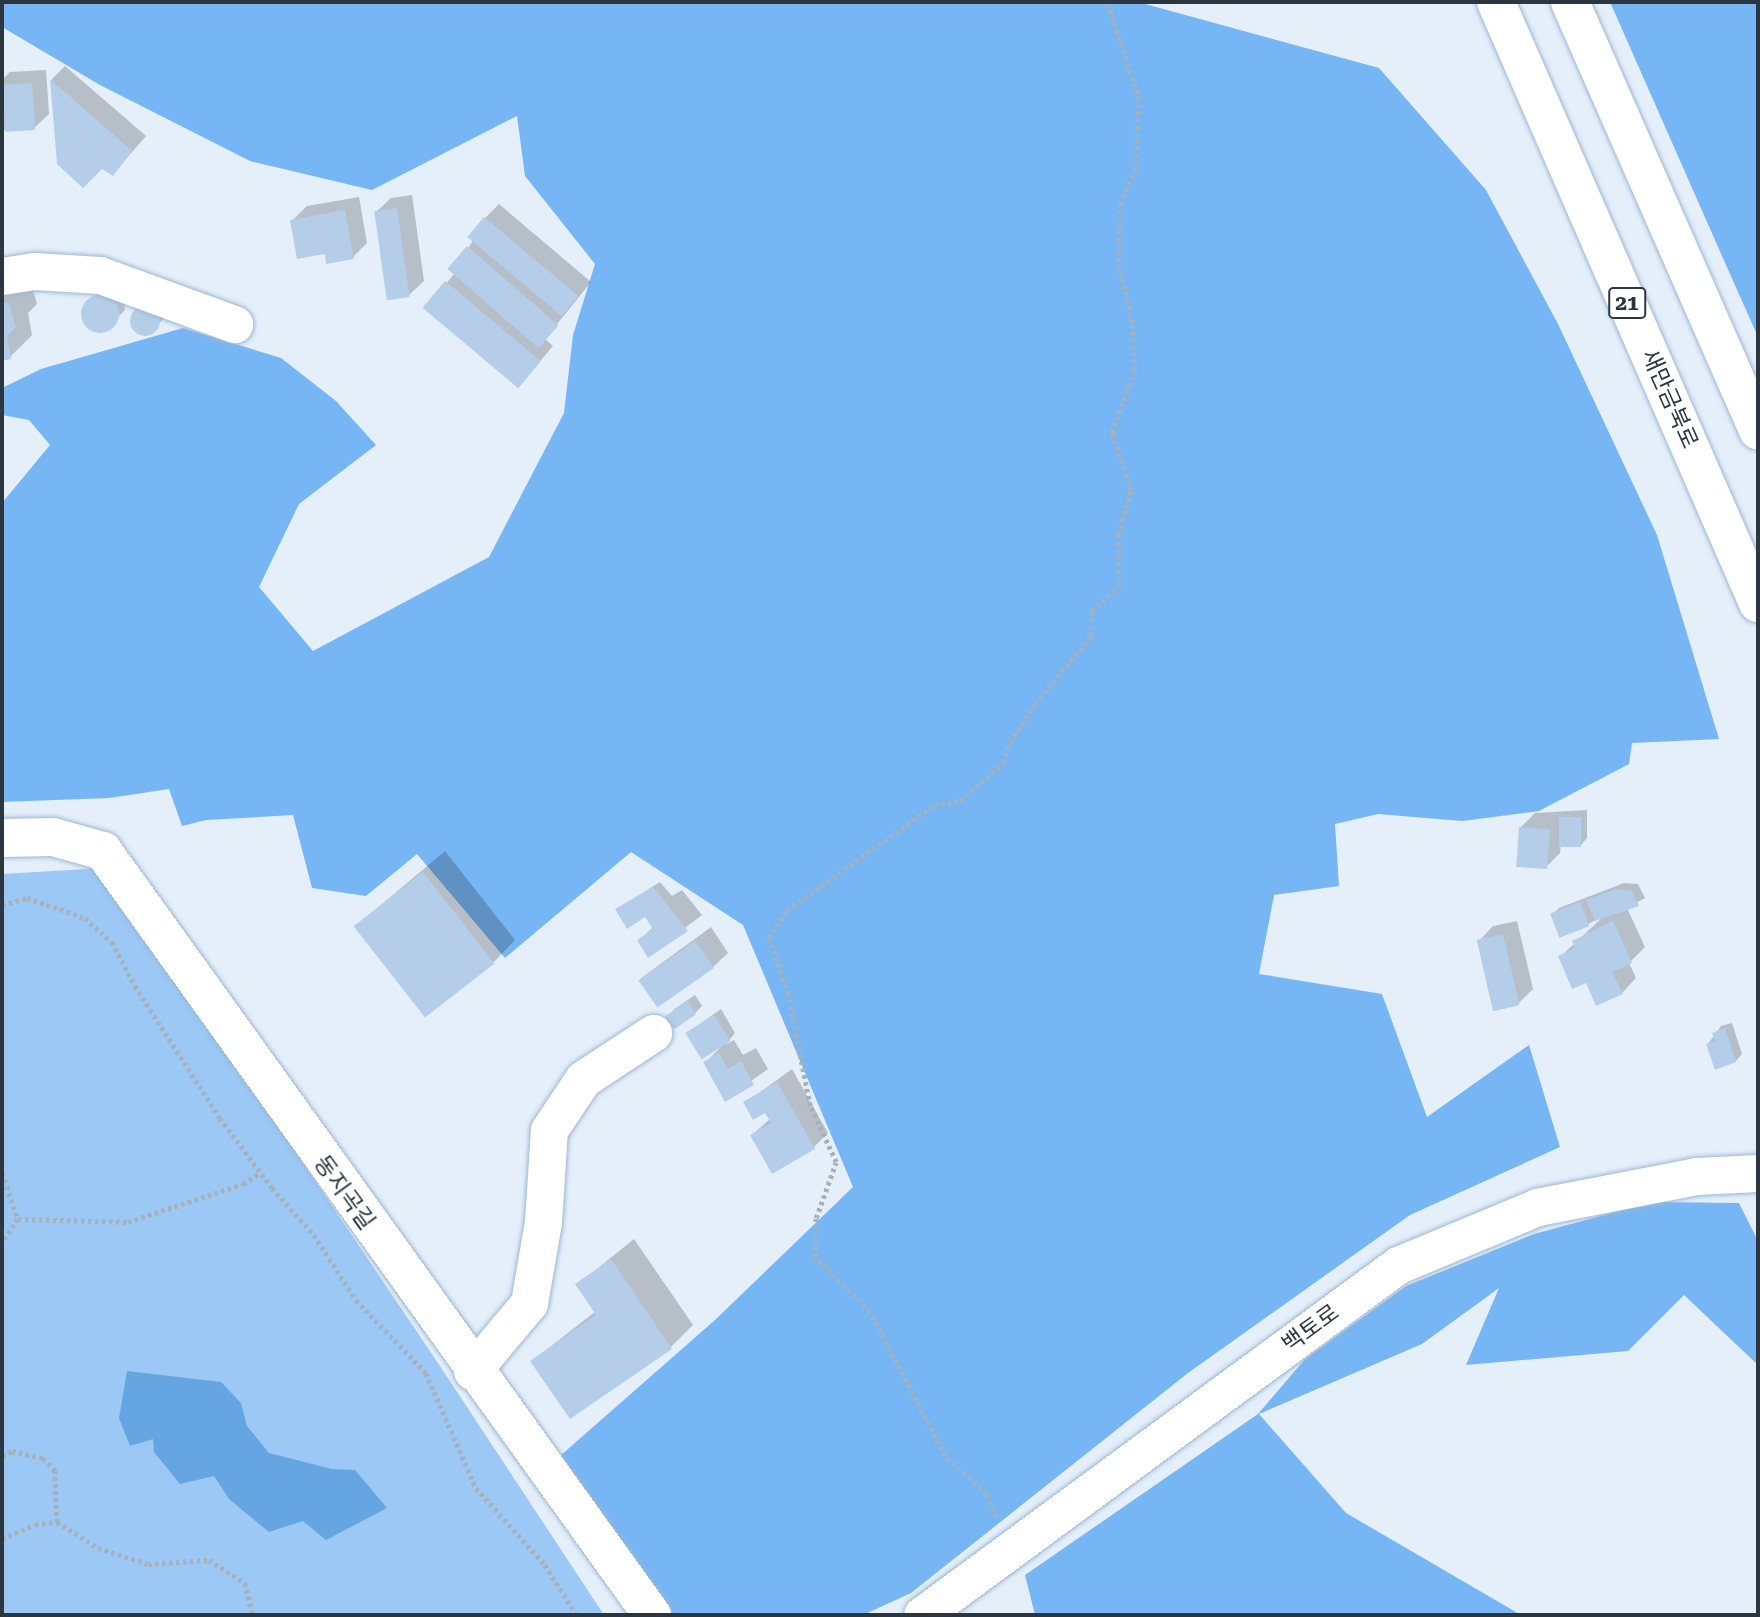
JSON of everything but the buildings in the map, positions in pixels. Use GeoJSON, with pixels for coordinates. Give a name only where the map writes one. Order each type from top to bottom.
{"type":"FeatureCollection","features":[{"type":"Feature","properties":{"kind":"main road","name":"새만금북로"},"geometry":{"type":"LineString","coordinates":[[1496,2],[1758,603]]}},
{"type":"Feature","properties":{"kind":"main road"},"geometry":{"type":"LineString","coordinates":[[1570,2],[1758,430]]}},
{"type":"Feature","properties":{"kind":"main road","name":"동지곡길"},"geometry":{"type":"LineString","coordinates":[[2,838],[54,837],[103,851],[472,1371],[652,1615]]}},
{"type":"Feature","properties":{"kind":"street"},"geometry":{"type":"LineString","coordinates":[[2,276],[34,271],[100,275],[234,324]]}},
{"type":"Feature","properties":{"kind":"street"},"geometry":{"type":"LineString","coordinates":[[472,1371],[529,1303],[543,1222],[549,1130],[583,1079],[653,1033]]}},
{"type":"Feature","properties":{"kind":"street","name":"백토로"},"geometry":{"type":"LineString","coordinates":[[922,1615],[1398,1265],[1537,1207],[1696,1175],[1758,1173]]}},
{"type":"Feature","properties":{"kind":"path"},"geometry":{"type":"LineString","coordinates":[[1020,1545],[1002,1528],[986,1494],[945,1456],[870,1312],[815,1257],[816,1218],[836,1162],[810,1106],[788,994],[769,938],[787,910],[934,805],[960,801],[1003,763],[1010,742],[1035,704],[1091,636],[1092,611],[1119,587],[1118,535],[1130,490],[1112,433],[1134,370],[1132,323],[1118,262],[1120,204],[1135,171],[1139,100],[1107,2]]}},
{"type":"Feature","properties":{"kind":"path"},"geometry":{"type":"LineString","coordinates":[[2,905],[27,898],[85,918],[112,942],[135,986],[260,1173],[314,1235],[356,1300],[426,1373],[476,1488],[545,1565],[577,1615]]}},
{"type":"Feature","properties":{"kind":"path"},"geometry":{"type":"LineString","coordinates":[[2,1173],[18,1219]]}},
{"type":"Feature","properties":{"kind":"path"},"geometry":{"type":"LineString","coordinates":[[18,1219],[128,1222],[243,1184],[260,1173]]}},
{"type":"Feature","properties":{"kind":"path"},"geometry":{"type":"LineString","coordinates":[[2,1244],[18,1219]]}},
{"type":"Feature","properties":{"kind":"path"},"geometry":{"type":"LineString","coordinates":[[2,1456],[12,1451],[43,1458],[55,1470],[57,1522]]}},
{"type":"Feature","properties":{"kind":"path"},"geometry":{"type":"LineString","coordinates":[[2,1539],[35,1524],[57,1522],[98,1548],[148,1564],[209,1560],[244,1583],[253,1615]]}},
{"type":"Feature","properties":{"kind":"shaded area"},"geometry":{"type":"Polygon","coordinates":[[[2,2],[1138,2],[1379,68],[1486,190],[1558,324],[1657,535],[1719,739],[1632,743],[1629,764],[1539,811],[1462,821],[1378,814],[1335,824],[1339,886],[1274,895],[1259,974],[1382,994],[1427,1117],[1529,1045],[1560,1147],[1410,1215],[1188,1373],[911,1593],[863,1615],[671,1615],[560,1456],[715,1320],[853,1187],[743,925],[631,852],[505,958],[417,854],[366,896],[312,888],[293,815],[206,820],[182,826],[169,789],[109,798],[2,802],[2,503],[50,445],[29,420],[2,415],[2,388],[41,369],[183,328],[281,358],[336,401],[376,445],[299,504],[259,587],[313,651],[489,557],[564,413],[573,335],[595,264],[525,176],[517,116],[372,190],[250,161],[100,85],[2,27],[2,2]]]}},
{"type":"Feature","properties":{"kind":"shaded area"},"geometry":{"type":"Polygon","coordinates":[[[1610,2],[1758,2],[1758,337],[1726,265],[1610,2]]]}},
{"type":"Feature","properties":{"kind":"shaded area"},"geometry":{"type":"Polygon","coordinates":[[[104,868],[438,1363],[604,1615],[2,1615],[2,874],[104,868]]]}},
{"type":"Feature","properties":{"kind":"shaded area"},"geometry":{"type":"Polygon","coordinates":[[[1652,1202],[1739,1203],[1758,1241],[1758,1365],[1684,1295],[1628,1351],[1466,1365],[1499,1288],[1422,1344],[1259,1414],[1346,1513],[1521,1615],[1035,1615],[1025,1575],[1258,1414],[1305,1359],[1406,1286],[1534,1234],[1652,1202]]]}},
{"type":"Feature","properties":{"kind":"shaded area"},"geometry":{"type":"Polygon","coordinates":[[[127,1371],[221,1382],[241,1403],[247,1426],[269,1453],[332,1469],[355,1470],[387,1508],[326,1540],[303,1521],[269,1532],[229,1499],[214,1476],[180,1484],[154,1452],[153,1439],[130,1446],[119,1418],[127,1371]]]}}]}
